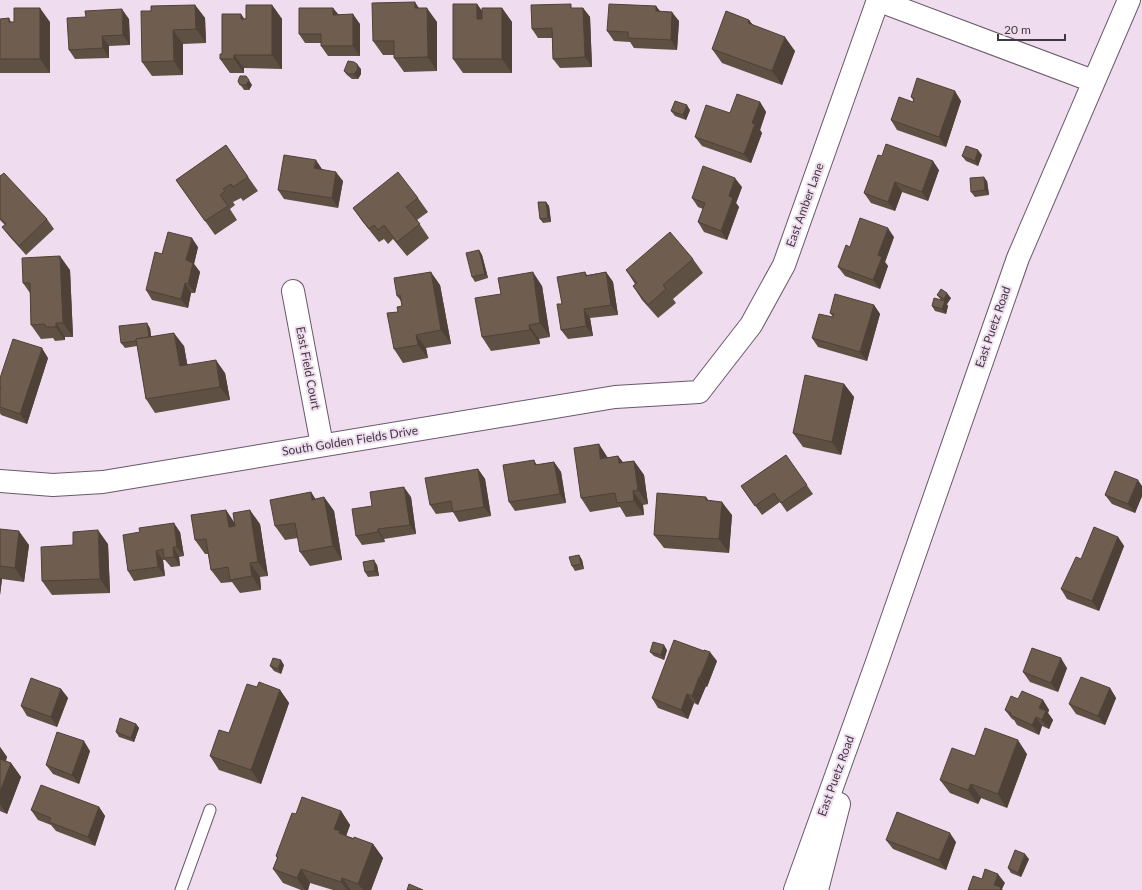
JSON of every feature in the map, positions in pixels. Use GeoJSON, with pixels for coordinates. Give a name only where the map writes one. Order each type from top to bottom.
{"type":"FeatureCollection","features":[{"type":"Feature","properties":{"kind":"street"},"geometry":{"type":"LineString","coordinates":[[878,0],[1093,81]]}},
{"type":"Feature","properties":{"kind":"street","name":"East Amber Lane"},"geometry":{"type":"LineString","coordinates":[[699,392],[751,325],[784,265],[878,0]]}},
{"type":"Feature","properties":{"kind":"street","name":"East Puetz Road"},"geometry":{"type":"LineString","coordinates":[[795,890],[877,662],[1018,258],[1129,0]]}},
{"type":"Feature","properties":{"kind":"street","name":"East Field Court"},"geometry":{"type":"LineString","coordinates":[[293,291],[322,445]]}},
{"type":"Feature","properties":{"kind":"street","name":"South Golden Fields Drive"},"geometry":{"type":"LineString","coordinates":[[0,481],[53,485],[103,482],[615,397],[699,392]]}},
{"type":"Feature","properties":{"kind":"street","name":"East Puetz Road"},"geometry":{"type":"LineString","coordinates":[[817,890],[877,662]]}},
{"type":"Feature","properties":{"kind":"lane"},"geometry":{"type":"LineString","coordinates":[[181,890],[210,810]]}},
{"type":"Feature","properties":{"kind":"building"},"geometry":{"type":"Polygon","coordinates":[[[415,2],[415,8],[427,8],[428,57],[394,58],[394,41],[373,41],[372,3],[415,2]]]}},
{"type":"Feature","properties":{"kind":"building"},"geometry":{"type":"Polygon","coordinates":[[[453,4],[477,4],[477,19],[482,19],[482,8],[502,8],[502,59],[453,59],[453,4]]]}},
{"type":"Feature","properties":{"kind":"building"},"geometry":{"type":"Polygon","coordinates":[[[571,4],[571,8],[583,8],[585,57],[553,59],[552,28],[532,29],[531,5],[571,4]]]}},
{"type":"Feature","properties":{"kind":"building"},"geometry":{"type":"Polygon","coordinates":[[[609,4],[656,6],[656,11],[672,12],[671,40],[628,38],[628,32],[607,31],[609,4]]]}},
{"type":"Feature","properties":{"kind":"building"},"geometry":{"type":"Polygon","coordinates":[[[195,5],[196,29],[173,30],[174,61],[142,62],[141,11],[151,11],[151,6],[195,5]]]}},
{"type":"Feature","properties":{"kind":"building"},"geometry":{"type":"Polygon","coordinates":[[[246,5],[272,5],[272,55],[234,55],[234,59],[220,59],[220,54],[222,54],[222,14],[241,14],[241,19],[246,19],[246,5]]]}},
{"type":"Feature","properties":{"kind":"building"},"geometry":{"type":"Polygon","coordinates":[[[14,8],[40,8],[40,59],[0,59],[0,19],[9,18],[9,22],[14,22],[14,8]]]}},
{"type":"Feature","properties":{"kind":"building"},"geometry":{"type":"Polygon","coordinates":[[[299,8],[333,8],[333,15],[353,14],[353,46],[321,46],[321,34],[299,34],[299,8]]]}},
{"type":"Feature","properties":{"kind":"building"},"geometry":{"type":"Polygon","coordinates":[[[122,9],[123,35],[102,36],[103,48],[69,50],[67,18],[86,17],[85,11],[122,9]]]}},
{"type":"Feature","properties":{"kind":"building"},"geometry":{"type":"Polygon","coordinates":[[[726,11],[749,20],[748,23],[785,37],[772,71],[712,49],[726,11]]]}},
{"type":"Feature","properties":{"kind":"building"},"geometry":{"type":"Polygon","coordinates":[[[348,61],[357,64],[358,69],[354,74],[348,74],[344,71],[348,61]]]}},
{"type":"Feature","properties":{"kind":"building"},"geometry":{"type":"Polygon","coordinates":[[[240,76],[246,76],[249,80],[246,85],[240,85],[238,81],[240,76]]]}},
{"type":"Feature","properties":{"kind":"building"},"geometry":{"type":"Polygon","coordinates":[[[917,78],[955,91],[939,137],[891,120],[899,97],[913,102],[914,98],[911,97],[917,78]]]}},
{"type":"Feature","properties":{"kind":"building"},"geometry":{"type":"Polygon","coordinates":[[[737,94],[760,102],[752,123],[755,124],[744,154],[695,137],[706,105],[730,113],[737,94]]]}},
{"type":"Feature","properties":{"kind":"building"},"geometry":{"type":"Polygon","coordinates":[[[675,101],[687,105],[683,115],[671,111],[675,101]]]}},
{"type":"Feature","properties":{"kind":"building"},"geometry":{"type":"Polygon","coordinates":[[[886,144],[933,161],[922,192],[895,182],[888,202],[864,193],[878,155],[882,156],[886,144]]]}},
{"type":"Feature","properties":{"kind":"building"},"geometry":{"type":"Polygon","coordinates":[[[226,145],[248,177],[233,187],[231,184],[223,189],[225,191],[220,195],[228,206],[205,221],[176,180],[226,145]]]}},
{"type":"Feature","properties":{"kind":"building"},"geometry":{"type":"Polygon","coordinates":[[[966,146],[978,150],[975,161],[962,156],[966,146]]]}},
{"type":"Feature","properties":{"kind":"building"},"geometry":{"type":"Polygon","coordinates":[[[284,155],[316,160],[314,168],[336,172],[332,198],[278,190],[284,155]]]}},
{"type":"Feature","properties":{"kind":"building"},"geometry":{"type":"Polygon","coordinates":[[[703,166],[735,178],[729,196],[733,198],[721,231],[698,222],[705,203],[692,198],[703,166]]]}},
{"type":"Feature","properties":{"kind":"building"},"geometry":{"type":"Polygon","coordinates":[[[398,172],[418,198],[406,207],[420,224],[397,242],[384,225],[378,230],[374,225],[369,229],[353,208],[398,172]]]}},
{"type":"Feature","properties":{"kind":"building"},"geometry":{"type":"Polygon","coordinates":[[[4,173],[47,219],[19,246],[2,227],[6,224],[0,218],[0,176],[4,173]]]}},
{"type":"Feature","properties":{"kind":"building"},"geometry":{"type":"Polygon","coordinates":[[[984,177],[985,190],[971,192],[970,178],[984,177]]]}},
{"type":"Feature","properties":{"kind":"building"},"geometry":{"type":"Polygon","coordinates":[[[538,202],[546,202],[548,218],[540,219],[538,202]]]}},
{"type":"Feature","properties":{"kind":"building"},"geometry":{"type":"Polygon","coordinates":[[[860,218],[888,228],[878,255],[882,257],[873,280],[838,267],[846,245],[850,247],[860,218]]]}},
{"type":"Feature","properties":{"kind":"building"},"geometry":{"type":"Polygon","coordinates":[[[168,232],[192,238],[186,260],[193,263],[188,284],[185,283],[181,299],[146,290],[155,252],[162,254],[168,232]]]}},
{"type":"Feature","properties":{"kind":"building"},"geometry":{"type":"Polygon","coordinates":[[[670,232],[693,259],[663,285],[666,289],[648,305],[633,286],[637,283],[626,270],[670,232]]]}},
{"type":"Feature","properties":{"kind":"building"},"geometry":{"type":"Polygon","coordinates":[[[479,250],[485,274],[472,277],[466,253],[479,250]]]}},
{"type":"Feature","properties":{"kind":"building"},"geometry":{"type":"Polygon","coordinates":[[[60,256],[63,323],[56,323],[56,327],[46,327],[45,324],[31,325],[30,283],[23,283],[22,258],[60,256]]]}},
{"type":"Feature","properties":{"kind":"building"},"geometry":{"type":"Polygon","coordinates":[[[431,272],[441,330],[416,335],[418,345],[394,349],[387,313],[398,312],[397,307],[402,306],[400,295],[397,296],[394,278],[431,272]]]}},
{"type":"Feature","properties":{"kind":"building"},"geometry":{"type":"Polygon","coordinates":[[[533,272],[540,323],[529,325],[530,330],[482,337],[475,298],[501,294],[498,278],[533,272]]]}},
{"type":"Feature","properties":{"kind":"building"},"geometry":{"type":"Polygon","coordinates":[[[585,272],[586,276],[606,272],[611,305],[584,309],[586,326],[561,330],[557,304],[562,304],[557,277],[585,272]]]}},
{"type":"Feature","properties":{"kind":"building"},"geometry":{"type":"Polygon","coordinates":[[[941,289],[947,293],[944,299],[937,295],[941,289]]]}},
{"type":"Feature","properties":{"kind":"building"},"geometry":{"type":"Polygon","coordinates":[[[835,294],[874,305],[860,352],[812,338],[819,314],[833,317],[834,314],[830,313],[835,294]]]}},
{"type":"Feature","properties":{"kind":"building"},"geometry":{"type":"Polygon","coordinates":[[[934,298],[945,301],[942,309],[932,306],[934,298]]]}},
{"type":"Feature","properties":{"kind":"building"},"geometry":{"type":"Polygon","coordinates":[[[147,323],[149,337],[121,343],[119,326],[147,323]]]}},
{"type":"Feature","properties":{"kind":"building"},"geometry":{"type":"Polygon","coordinates":[[[174,333],[180,366],[216,360],[220,387],[146,399],[136,339],[174,333]]]}},
{"type":"Feature","properties":{"kind":"building"},"geometry":{"type":"Polygon","coordinates":[[[13,339],[42,348],[20,414],[0,407],[0,378],[13,339]]]}},
{"type":"Feature","properties":{"kind":"building"},"geometry":{"type":"Polygon","coordinates":[[[805,375],[844,384],[832,442],[793,433],[805,375]]]}},
{"type":"Feature","properties":{"kind":"building"},"geometry":{"type":"Polygon","coordinates":[[[599,444],[600,459],[618,456],[619,463],[634,461],[638,490],[633,491],[634,501],[617,503],[615,493],[581,498],[574,448],[599,444]]]}},
{"type":"Feature","properties":{"kind":"building"},"geometry":{"type":"Polygon","coordinates":[[[786,455],[807,485],[781,503],[774,493],[755,506],[741,486],[786,455]]]}},
{"type":"Feature","properties":{"kind":"building"},"geometry":{"type":"Polygon","coordinates":[[[534,460],[535,465],[554,462],[560,494],[509,502],[503,465],[534,460]]]}},
{"type":"Feature","properties":{"kind":"building"},"geometry":{"type":"Polygon","coordinates":[[[478,469],[484,507],[453,512],[451,501],[430,505],[425,478],[478,469]]]}},
{"type":"Feature","properties":{"kind":"building"},"geometry":{"type":"Polygon","coordinates":[[[1115,471],[1138,480],[1128,504],[1105,495],[1115,471]]]}},
{"type":"Feature","properties":{"kind":"building"},"geometry":{"type":"Polygon","coordinates":[[[404,487],[410,525],[378,529],[378,532],[356,536],[352,509],[372,506],[370,492],[404,487]]]}},
{"type":"Feature","properties":{"kind":"building"},"geometry":{"type":"Polygon","coordinates":[[[311,492],[312,500],[324,497],[333,546],[300,552],[295,523],[275,526],[270,500],[311,492]]]}},
{"type":"Feature","properties":{"kind":"building"},"geometry":{"type":"Polygon","coordinates":[[[657,493],[706,497],[706,500],[722,502],[719,539],[654,535],[657,493]]]}},
{"type":"Feature","properties":{"kind":"building"},"geometry":{"type":"Polygon","coordinates":[[[226,510],[229,527],[235,526],[233,513],[250,510],[258,562],[250,563],[252,576],[230,580],[228,567],[211,570],[206,539],[195,540],[191,515],[226,510]]]}},
{"type":"Feature","properties":{"kind":"building"},"geometry":{"type":"Polygon","coordinates":[[[174,523],[177,547],[173,547],[174,557],[164,558],[163,549],[156,551],[158,567],[128,571],[123,535],[140,532],[139,528],[174,523]]]}},
{"type":"Feature","properties":{"kind":"building"},"geometry":{"type":"Polygon","coordinates":[[[1094,527],[1118,537],[1092,601],[1061,589],[1076,557],[1081,559],[1094,527]]]}},
{"type":"Feature","properties":{"kind":"building"},"geometry":{"type":"Polygon","coordinates":[[[0,529],[19,531],[15,568],[0,566],[0,529]]]}},
{"type":"Feature","properties":{"kind":"building"},"geometry":{"type":"Polygon","coordinates":[[[98,530],[100,579],[42,581],[41,547],[73,545],[73,532],[98,530]]]}},
{"type":"Feature","properties":{"kind":"building"},"geometry":{"type":"Polygon","coordinates":[[[579,555],[581,564],[572,566],[569,557],[579,555]]]}},
{"type":"Feature","properties":{"kind":"building"},"geometry":{"type":"Polygon","coordinates":[[[374,560],[375,571],[365,572],[363,562],[374,560]]]}},
{"type":"Feature","properties":{"kind":"building"},"geometry":{"type":"Polygon","coordinates":[[[674,640],[710,652],[692,696],[687,694],[681,710],[652,698],[674,640]]]}},
{"type":"Feature","properties":{"kind":"building"},"geometry":{"type":"Polygon","coordinates":[[[653,642],[664,645],[661,655],[650,652],[653,642]]]}},
{"type":"Feature","properties":{"kind":"building"},"geometry":{"type":"Polygon","coordinates":[[[1032,648],[1061,658],[1051,683],[1023,672],[1032,648]]]}},
{"type":"Feature","properties":{"kind":"building"},"geometry":{"type":"Polygon","coordinates":[[[273,658],[281,660],[278,669],[270,666],[273,658]]]}},
{"type":"Feature","properties":{"kind":"building"},"geometry":{"type":"Polygon","coordinates":[[[1081,677],[1110,688],[1098,716],[1069,704],[1081,677]]]}},
{"type":"Feature","properties":{"kind":"building"},"geometry":{"type":"Polygon","coordinates":[[[31,678],[61,689],[51,717],[21,706],[31,678]]]}},
{"type":"Feature","properties":{"kind":"building"},"geometry":{"type":"Polygon","coordinates":[[[259,682],[280,690],[251,770],[210,756],[219,730],[229,733],[247,684],[257,687],[259,682]]]}},
{"type":"Feature","properties":{"kind":"building"},"geometry":{"type":"Polygon","coordinates":[[[1022,691],[1043,700],[1039,708],[1046,711],[1042,720],[1036,717],[1032,725],[1010,715],[1011,713],[1005,710],[1011,696],[1018,699],[1022,691]]]}},
{"type":"Feature","properties":{"kind":"building"},"geometry":{"type":"Polygon","coordinates":[[[120,718],[136,724],[131,738],[116,732],[120,718]]]}},
{"type":"Feature","properties":{"kind":"building"},"geometry":{"type":"Polygon","coordinates":[[[985,728],[1018,740],[998,794],[971,784],[968,790],[940,780],[952,748],[975,756],[985,728]]]}},
{"type":"Feature","properties":{"kind":"building"},"geometry":{"type":"Polygon","coordinates":[[[57,732],[84,741],[72,775],[46,765],[57,732]]]}},
{"type":"Feature","properties":{"kind":"building"},"geometry":{"type":"Polygon","coordinates":[[[0,759],[11,763],[0,792],[0,759]]]}},
{"type":"Feature","properties":{"kind":"building"},"geometry":{"type":"Polygon","coordinates":[[[41,785],[99,807],[88,837],[49,822],[51,818],[31,810],[41,785]]]}},
{"type":"Feature","properties":{"kind":"building"},"geometry":{"type":"Polygon","coordinates":[[[302,797],[341,811],[334,829],[340,831],[339,833],[354,839],[354,837],[373,844],[358,884],[342,878],[341,882],[301,869],[297,878],[273,869],[278,857],[276,856],[292,813],[296,814],[302,797]]]}},
{"type":"Feature","properties":{"kind":"building"},"geometry":{"type":"Polygon","coordinates":[[[897,812],[950,833],[939,860],[886,840],[897,812]]]}},
{"type":"Feature","properties":{"kind":"building"},"geometry":{"type":"Polygon","coordinates":[[[1015,850],[1025,854],[1018,873],[1008,868],[1015,850]]]}},
{"type":"Feature","properties":{"kind":"building"},"geometry":{"type":"Polygon","coordinates":[[[985,869],[998,874],[994,885],[1001,887],[1000,890],[968,890],[973,876],[982,879],[985,869]]]}},
{"type":"Feature","properties":{"kind":"building"},"geometry":{"type":"Polygon","coordinates":[[[409,884],[423,890],[407,890],[409,884]]]}}]}
